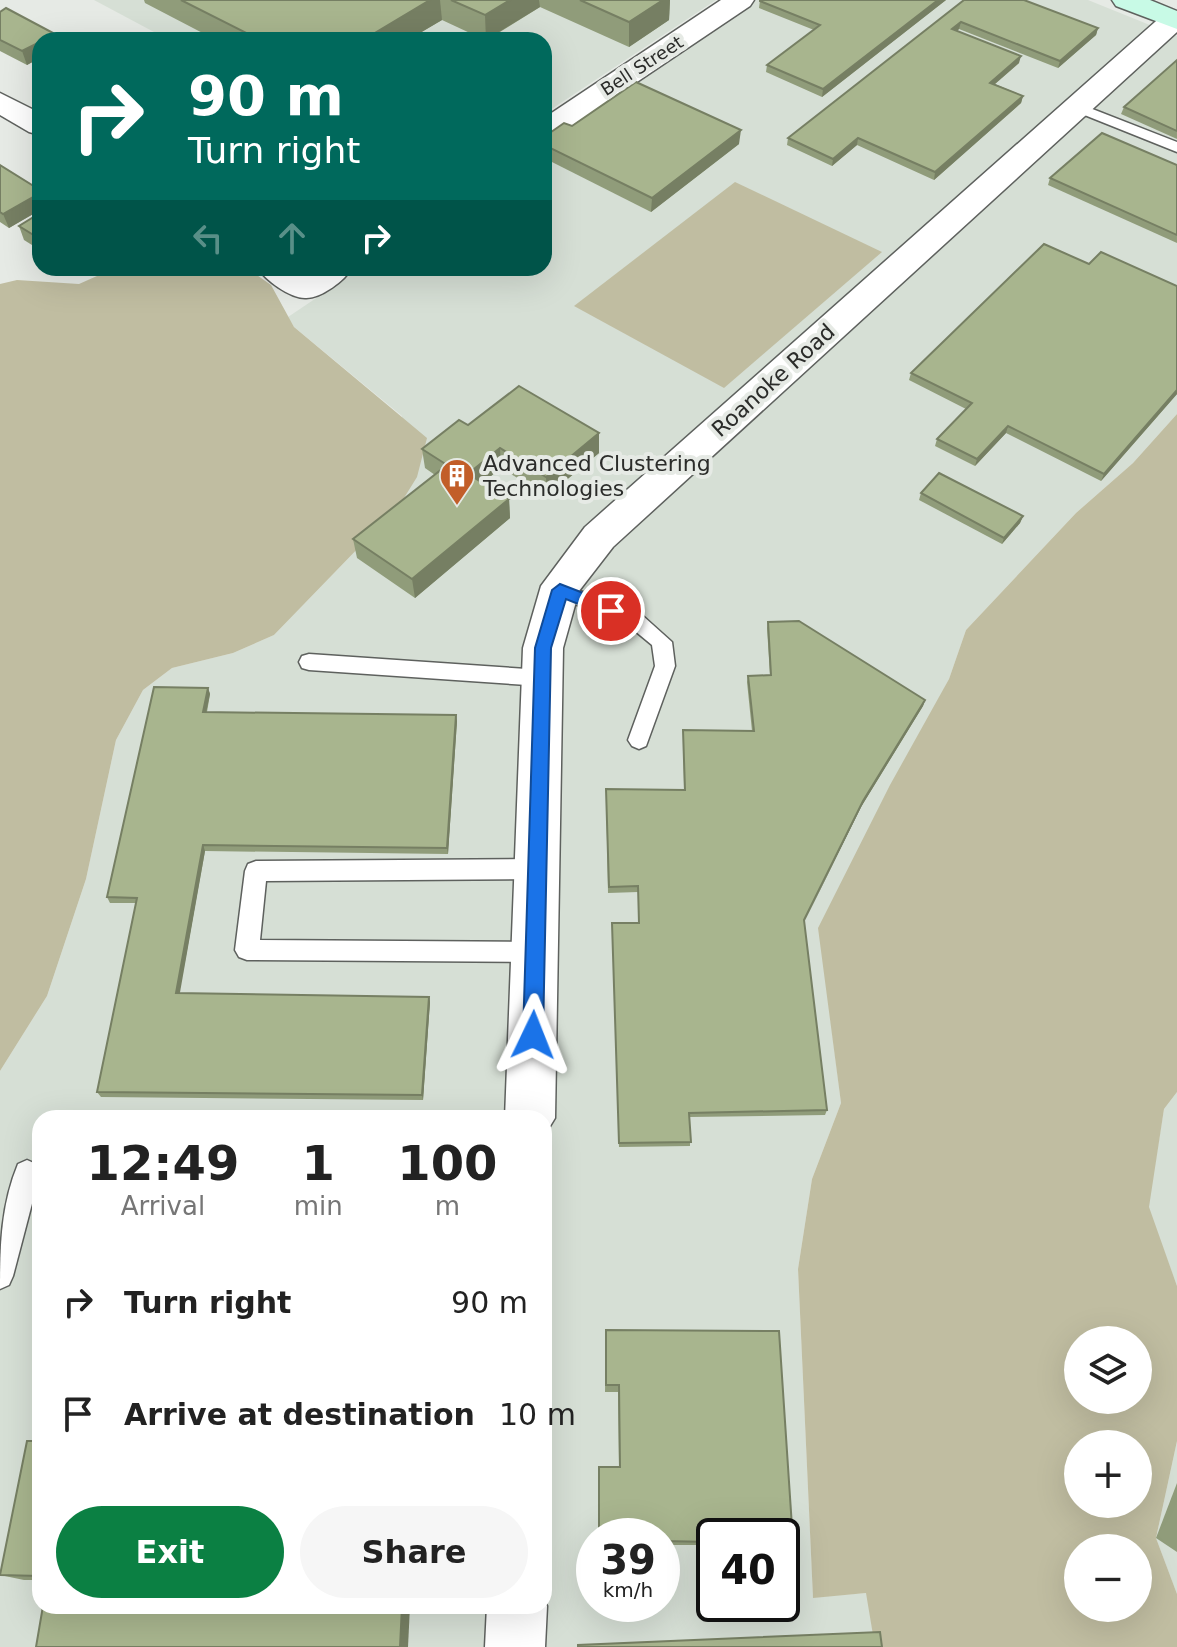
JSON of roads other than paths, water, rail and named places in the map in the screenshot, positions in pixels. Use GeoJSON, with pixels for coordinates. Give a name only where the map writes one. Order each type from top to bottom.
{"type":"FeatureCollection","features":[{"type":"Feature","properties":{"kind":"main road"},"geometry":{"type":"LineString","coordinates":[[1126,0],[1176,19]]}},
{"type":"Feature","properties":{"kind":"street","name":"Bell Street"},"geometry":{"type":"LineString","coordinates":[[552,126],[740,0]]}},
{"type":"Feature","properties":{"kind":"street","name":"Roanoke Road"},"geometry":{"type":"LineString","coordinates":[[530,1110],[543,648],[560,590],[599,537],[1176,19]]}},
{"type":"Feature","properties":{"kind":"street"},"geometry":{"type":"LineString","coordinates":[[287,276],[306,288],[324,276]]}},
{"type":"Feature","properties":{"kind":"street"},"geometry":{"type":"LineString","coordinates":[[515,1647],[517,1614]]}},
{"type":"Feature","properties":{"kind":"lane"},"geometry":{"type":"LineString","coordinates":[[1077,107],[1177,147]]}},
{"type":"Feature","properties":{"kind":"lane"},"geometry":{"type":"LineString","coordinates":[[560,590],[636,621],[662,642],[665,666],[639,740]]}},
{"type":"Feature","properties":{"kind":"lane"},"geometry":{"type":"LineString","coordinates":[[309,662],[542,678]]}},
{"type":"Feature","properties":{"kind":"lane"},"geometry":{"type":"LineString","coordinates":[[535,952],[247,950],[256,871],[537,869]]}},
{"type":"Feature","properties":{"kind":"lane"},"geometry":{"type":"LineString","coordinates":[[0,1276],[27,1173]]}},
{"type":"Feature","properties":{"kind":"place","name":"Advanced Clustering Technologies"},"geometry":{"type":"Point","coordinates":[457,507]}}]}
